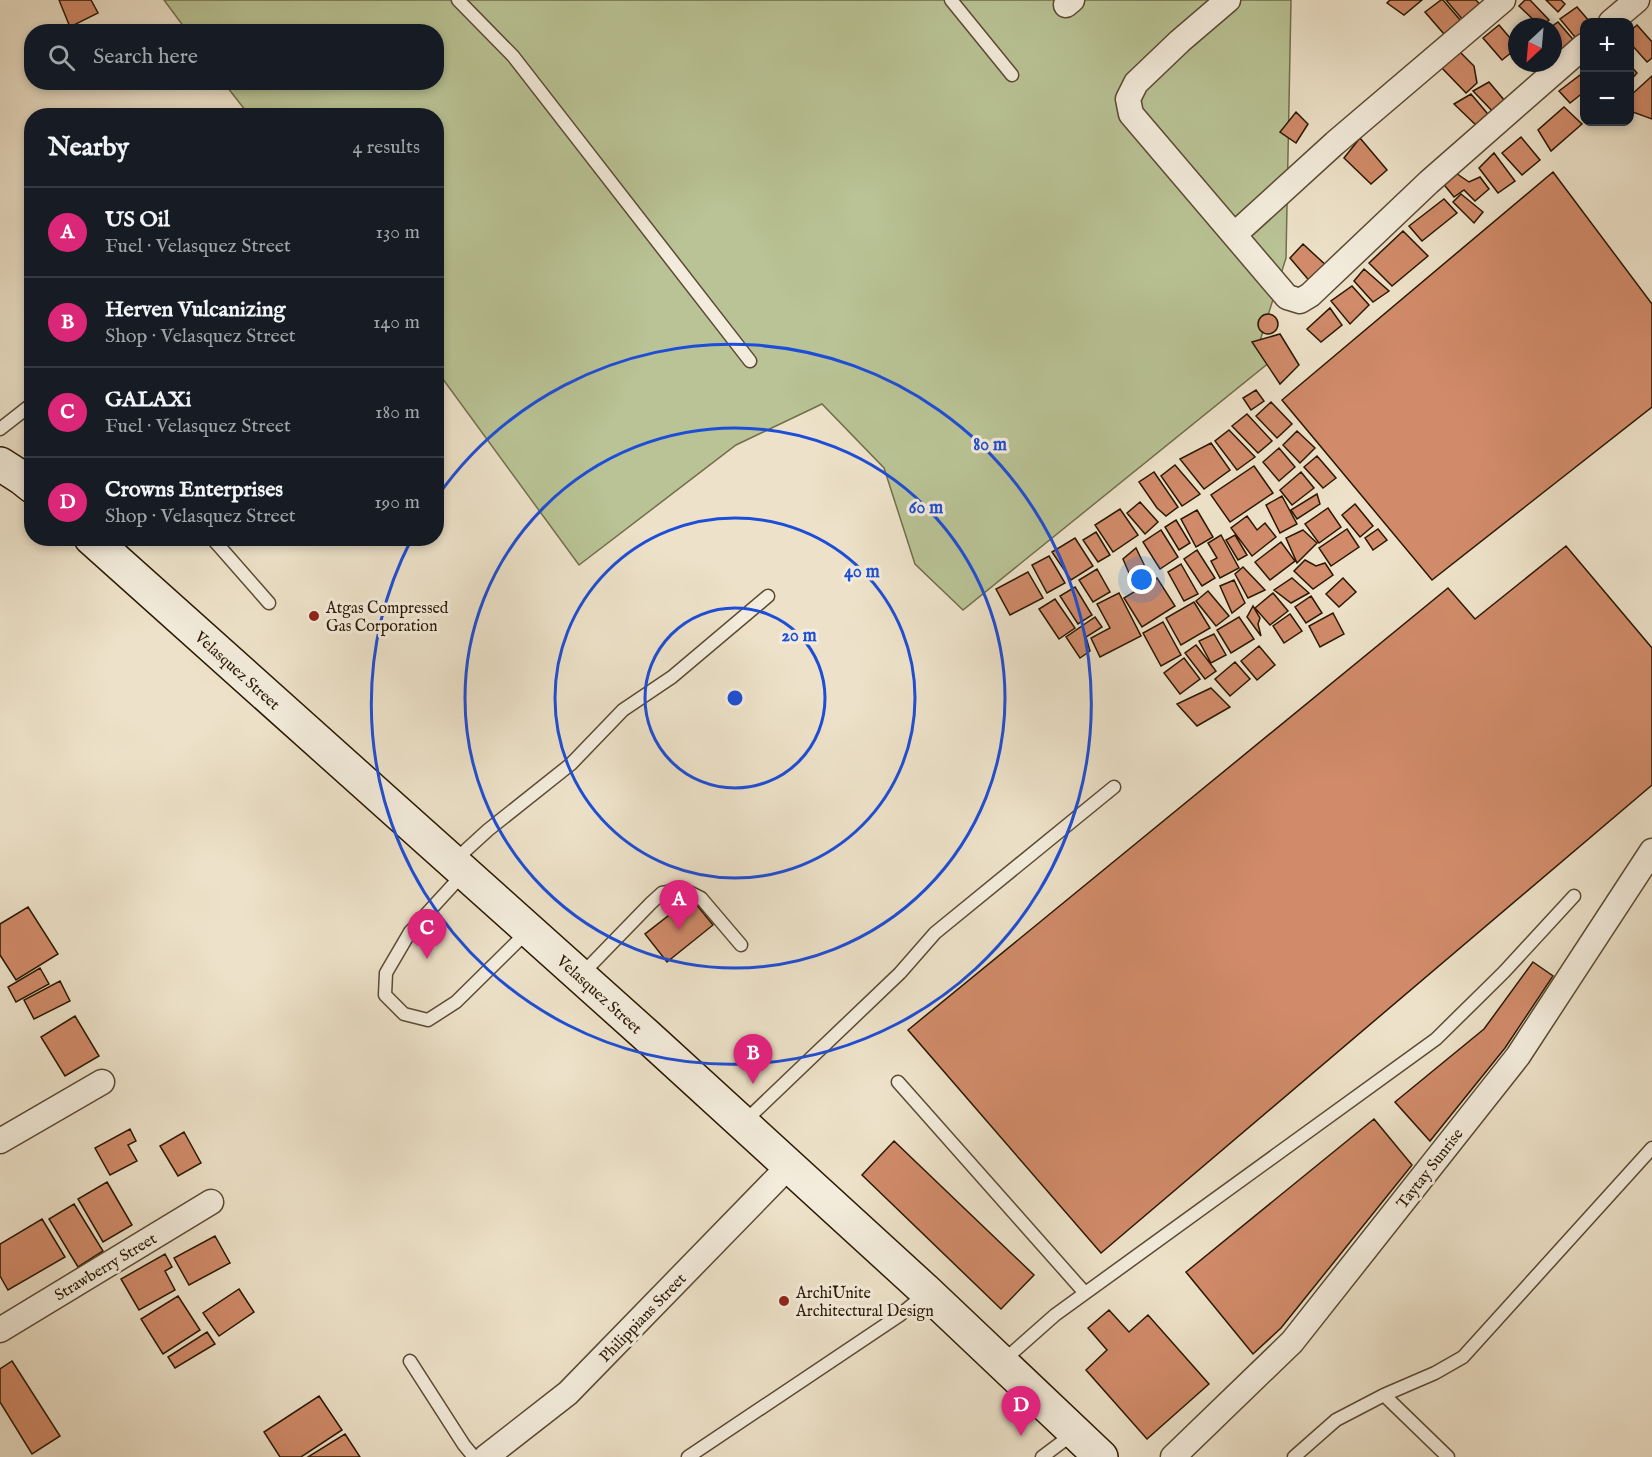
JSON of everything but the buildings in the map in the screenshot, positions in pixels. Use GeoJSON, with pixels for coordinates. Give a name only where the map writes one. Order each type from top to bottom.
{"type":"FeatureCollection","features":[{"type":"Feature","properties":{"kind":"main road"},"geometry":{"type":"LineString","coordinates":[[0,464],[24,480]]}},
{"type":"Feature","properties":{"kind":"main road","name":"Velasquez Street"},"geometry":{"type":"LineString","coordinates":[[100,546],[789,1166],[927,1292],[1101,1457]]}},
{"type":"Feature","properties":{"kind":"street"},"geometry":{"type":"LineString","coordinates":[[1228,0],[1136,83],[1128,99],[1131,114],[1287,297],[1300,301],[1310,295],[1429,182],[1580,50]]}},
{"type":"Feature","properties":{"kind":"street"},"geometry":{"type":"LineString","coordinates":[[1616,18],[1637,0]]}},
{"type":"Feature","properties":{"kind":"street"},"geometry":{"type":"LineString","coordinates":[[1234,235],[1335,143],[1499,1]]}},
{"type":"Feature","properties":{"kind":"street","name":"Taytay Sunrise"},"geometry":{"type":"LineString","coordinates":[[1173,1457],[1292,1341],[1307,1323],[1518,1056],[1652,851]]}},
{"type":"Feature","properties":{"kind":"street"},"geometry":{"type":"LineString","coordinates":[[0,1141],[102,1082]]}},
{"type":"Feature","properties":{"kind":"street","name":"Philippians Street"},"geometry":{"type":"LineString","coordinates":[[486,1457],[568,1393],[789,1166]]}},
{"type":"Feature","properties":{"kind":"street","name":"Strawberry Street"},"geometry":{"type":"LineString","coordinates":[[0,1330],[211,1202]]}},
{"type":"Feature","properties":{"kind":"lane"},"geometry":{"type":"LineString","coordinates":[[459,0],[513,57],[750,361]]}},
{"type":"Feature","properties":{"kind":"lane"},"geometry":{"type":"LineString","coordinates":[[951,0],[1012,75]]}},
{"type":"Feature","properties":{"kind":"lane"},"geometry":{"type":"LineString","coordinates":[[0,429],[24,410]]}},
{"type":"Feature","properties":{"kind":"lane"},"geometry":{"type":"LineString","coordinates":[[219,546],[269,603]]}},
{"type":"Feature","properties":{"kind":"lane"},"geometry":{"type":"LineString","coordinates":[[528,930],[456,1002],[428,1020],[405,1014],[385,995],[386,974],[410,932],[488,830],[572,764],[623,710],[672,677],[768,596]]}},
{"type":"Feature","properties":{"kind":"lane"},"geometry":{"type":"LineString","coordinates":[[742,1124],[900,973],[935,933],[1113,787]]}},
{"type":"Feature","properties":{"kind":"lane"},"geometry":{"type":"LineString","coordinates":[[579,976],[662,893],[679,890],[701,898],[741,945]]}},
{"type":"Feature","properties":{"kind":"lane"},"geometry":{"type":"LineString","coordinates":[[1001,1363],[1055,1315],[1436,1038],[1504,972],[1574,896]]}},
{"type":"Feature","properties":{"kind":"lane"},"geometry":{"type":"LineString","coordinates":[[897,1082],[1085,1293]]}},
{"type":"Feature","properties":{"kind":"lane"},"geometry":{"type":"LineString","coordinates":[[1294,1457],[1335,1420],[1435,1373],[1463,1357],[1652,1148]]}},
{"type":"Feature","properties":{"kind":"lane"},"geometry":{"type":"LineString","coordinates":[[688,1457],[900,1316],[927,1292]]}},
{"type":"Feature","properties":{"kind":"lane"},"geometry":{"type":"LineString","coordinates":[[410,1361],[474,1457]]}},
{"type":"Feature","properties":{"kind":"lane"},"geometry":{"type":"LineString","coordinates":[[1384,1395],[1448,1457]]}},
{"type":"Feature","properties":{"kind":"lane"},"geometry":{"type":"LineString","coordinates":[[1042,1457],[1074,1432]]}},
{"type":"Feature","properties":{"kind":"green space"},"geometry":{"type":"Polygon","coordinates":[[[164,0],[1291,0],[1286,258],[1259,344],[1271,361],[963,610],[915,564],[884,468],[822,404],[736,445],[579,565],[444,381],[444,108],[244,108],[229,90],[444,90],[444,24],[182,24],[164,0]]]}},
{"type":"Feature","properties":{"kind":"place","name":"Atgas Compressed Gas Corporation"},"geometry":{"type":"Point","coordinates":[314,616]}},
{"type":"Feature","properties":{"kind":"place","name":"US Oil"},"geometry":{"type":"Point","coordinates":[679,930]}},
{"type":"Feature","properties":{"kind":"place","name":"GALAXi"},"geometry":{"type":"Point","coordinates":[427,959]}},
{"type":"Feature","properties":{"kind":"place","name":"Herven Vulcanizing"},"geometry":{"type":"Point","coordinates":[753,1084]}},
{"type":"Feature","properties":{"kind":"place","name":"ArchiUnite Architectural Design"},"geometry":{"type":"Point","coordinates":[784,1301]}},
{"type":"Feature","properties":{"kind":"place","name":"Crowns Enterprises"},"geometry":{"type":"Point","coordinates":[1021,1436]}}]}
